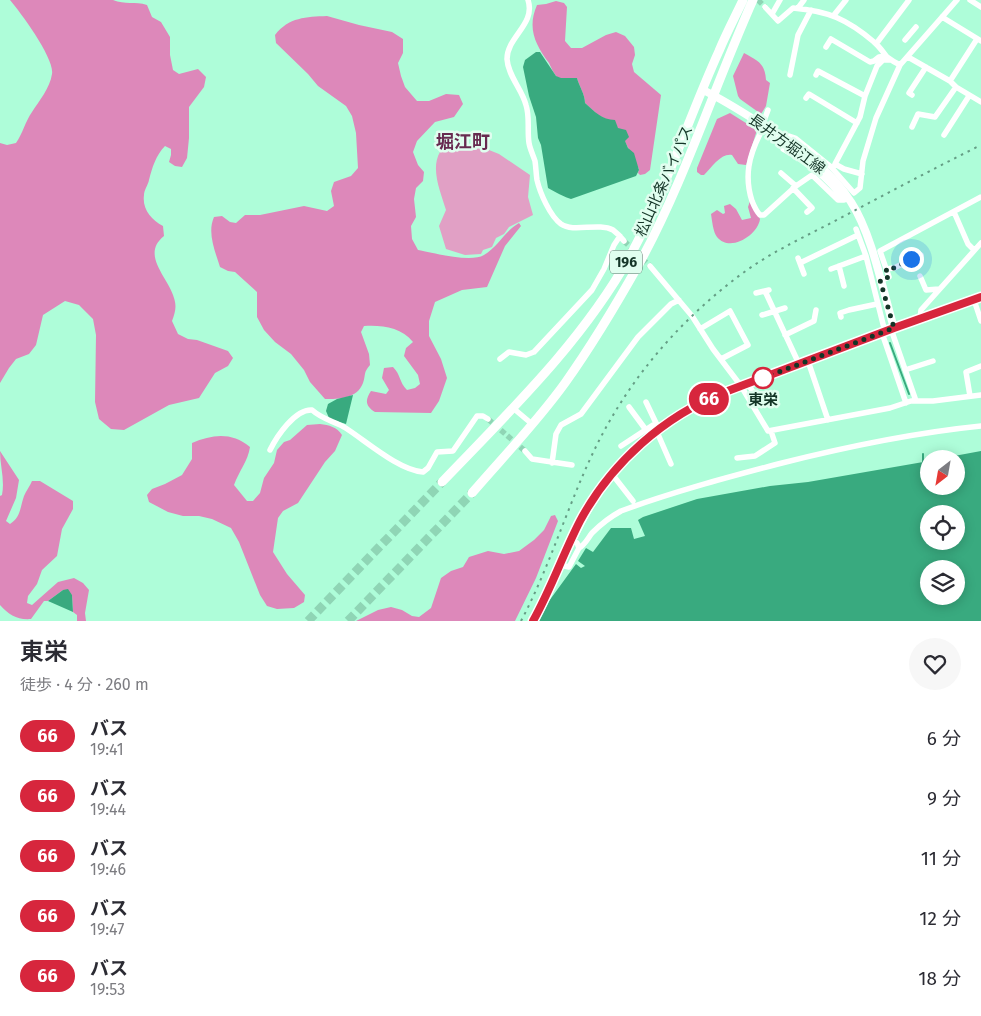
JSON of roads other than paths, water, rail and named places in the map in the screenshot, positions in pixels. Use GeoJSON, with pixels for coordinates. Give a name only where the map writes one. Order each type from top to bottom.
{"type":"FeatureCollection","features":[{"type":"Feature","properties":{"kind":"highway","name":"松山北条バイパス"},"geometry":{"type":"LineString","coordinates":[[442,482],[548,370],[580,330],[629,257],[656,203],[718,52],[743,0]]}},
{"type":"Feature","properties":{"kind":"highway","name":"松山北条バイパス"},"geometry":{"type":"LineString","coordinates":[[472,493],[565,384],[605,322],[639,263],[659,224],[728,55],[753,0]]}},
{"type":"Feature","properties":{"kind":"main road","name":"長井方堀江線"},"geometry":{"type":"LineString","coordinates":[[703,90],[732,105],[786,140],[822,168],[855,209],[860,233],[880,280],[888,331]]}},
{"type":"Feature","properties":{"kind":"main road"},"geometry":{"type":"LineString","coordinates":[[533,621],[580,521],[612,474],[658,428],[709,399],[978,299]]}},
{"type":"Feature","properties":{"kind":"street"},"geometry":{"type":"LineString","coordinates":[[500,359],[508,352],[526,355],[534,352],[592,290],[604,269],[614,245],[622,238],[614,231],[604,227],[565,226],[556,220],[544,201],[529,144],[526,105],[507,62],[507,54],[530,12],[528,0]]}},
{"type":"Feature","properties":{"kind":"street"},"geometry":{"type":"LineString","coordinates":[[772,14],[780,0]]}},
{"type":"Feature","properties":{"kind":"street"},"geometry":{"type":"LineString","coordinates":[[798,8],[804,0]]}},
{"type":"Feature","properties":{"kind":"street"},"geometry":{"type":"LineString","coordinates":[[834,15],[846,0]]}},
{"type":"Feature","properties":{"kind":"street"},"geometry":{"type":"LineString","coordinates":[[876,44],[909,0]]}},
{"type":"Feature","properties":{"kind":"street"},"geometry":{"type":"LineString","coordinates":[[760,134],[753,148],[748,166],[748,178],[750,195],[756,211],[760,215],[764,215],[794,187],[812,175],[838,200],[854,193],[860,188],[863,160],[876,118],[900,65],[957,0]]}},
{"type":"Feature","properties":{"kind":"street"},"geometry":{"type":"LineString","coordinates":[[970,0],[981,7]]}},
{"type":"Feature","properties":{"kind":"street"},"geometry":{"type":"LineString","coordinates":[[765,8],[778,21],[793,8],[834,15],[853,26],[876,44],[889,58],[900,65]]}},
{"type":"Feature","properties":{"kind":"street"},"geometry":{"type":"LineString","coordinates":[[790,75],[798,35],[811,10]]}},
{"type":"Feature","properties":{"kind":"street"},"geometry":{"type":"LineString","coordinates":[[942,17],[979,40],[950,82]]}},
{"type":"Feature","properties":{"kind":"street"},"geometry":{"type":"LineString","coordinates":[[905,40],[914,29],[922,40]]}},
{"type":"Feature","properties":{"kind":"street"},"geometry":{"type":"LineString","coordinates":[[826,47],[831,39],[870,62],[879,56],[889,58]]}},
{"type":"Feature","properties":{"kind":"street"},"geometry":{"type":"LineString","coordinates":[[908,57],[981,102]]}},
{"type":"Feature","properties":{"kind":"street"},"geometry":{"type":"LineString","coordinates":[[862,174],[844,169],[835,164],[860,117],[866,96],[880,62],[889,58]]}},
{"type":"Feature","properties":{"kind":"street"},"geometry":{"type":"LineString","coordinates":[[912,95],[909,93],[926,67]]}},
{"type":"Feature","properties":{"kind":"street"},"geometry":{"type":"LineString","coordinates":[[816,75],[818,71],[866,96]]}},
{"type":"Feature","properties":{"kind":"street"},"geometry":{"type":"LineString","coordinates":[[912,128],[918,114],[935,117],[956,87]]}},
{"type":"Feature","properties":{"kind":"street"},"geometry":{"type":"LineString","coordinates":[[806,98],[809,94],[857,123]]}},
{"type":"Feature","properties":{"kind":"street"},"geometry":{"type":"LineString","coordinates":[[944,136],[969,96]]}},
{"type":"Feature","properties":{"kind":"street"},"geometry":{"type":"LineString","coordinates":[[765,118],[768,110]]}},
{"type":"Feature","properties":{"kind":"street"},"geometry":{"type":"LineString","coordinates":[[786,140],[790,136],[792,137],[831,166],[854,193]]}},
{"type":"Feature","properties":{"kind":"street"},"geometry":{"type":"LineString","coordinates":[[780,173],[812,208],[807,212]]}},
{"type":"Feature","properties":{"kind":"street"},"geometry":{"type":"LineString","coordinates":[[880,280],[889,277],[880,251],[981,197]]}},
{"type":"Feature","properties":{"kind":"street"},"geometry":{"type":"LineString","coordinates":[[954,212],[968,244],[974,250]]}},
{"type":"Feature","properties":{"kind":"street"},"geometry":{"type":"LineString","coordinates":[[804,274],[799,261],[860,233],[877,304],[916,401]]}},
{"type":"Feature","properties":{"kind":"street"},"geometry":{"type":"LineString","coordinates":[[920,319],[921,310],[981,243]]}},
{"type":"Feature","properties":{"kind":"street"},"geometry":{"type":"LineString","coordinates":[[886,269],[894,268],[921,255]]}},
{"type":"Feature","properties":{"kind":"street"},"geometry":{"type":"LineString","coordinates":[[831,269],[866,256]]}},
{"type":"Feature","properties":{"kind":"street"},"geometry":{"type":"LineString","coordinates":[[650,266],[679,300],[721,359],[760,403]]}},
{"type":"Feature","properties":{"kind":"street"},"geometry":{"type":"LineString","coordinates":[[839,266],[844,286]]}},
{"type":"Feature","properties":{"kind":"street"},"geometry":{"type":"LineString","coordinates":[[920,276],[926,290],[939,289]]}},
{"type":"Feature","properties":{"kind":"street"},"geometry":{"type":"LineString","coordinates":[[756,293],[767,290],[774,311],[799,364]]}},
{"type":"Feature","properties":{"kind":"street"},"geometry":{"type":"LineString","coordinates":[[978,299],[981,321]]}},
{"type":"Feature","properties":{"kind":"street"},"geometry":{"type":"LineString","coordinates":[[552,463],[556,434],[560,425],[581,414],[638,337],[671,304],[679,300]]}},
{"type":"Feature","properties":{"kind":"street"},"geometry":{"type":"LineString","coordinates":[[841,317],[840,313],[877,304]]}},
{"type":"Feature","properties":{"kind":"street"},"geometry":{"type":"LineString","coordinates":[[762,315],[785,308]]}},
{"type":"Feature","properties":{"kind":"street"},"geometry":{"type":"LineString","coordinates":[[700,329],[730,310],[748,345],[721,359]]}},
{"type":"Feature","properties":{"kind":"street"},"geometry":{"type":"LineString","coordinates":[[785,334],[814,321],[816,310]]}},
{"type":"Feature","properties":{"kind":"street"},"geometry":{"type":"LineString","coordinates":[[888,331],[906,403]]}},
{"type":"Feature","properties":{"kind":"street"},"geometry":{"type":"LineString","coordinates":[[808,361],[828,420]]}},
{"type":"Feature","properties":{"kind":"street"},"geometry":{"type":"LineString","coordinates":[[905,370],[934,361]]}},
{"type":"Feature","properties":{"kind":"street"},"geometry":{"type":"LineString","coordinates":[[970,396],[966,372],[981,366]]}},
{"type":"Feature","properties":{"kind":"street"},"geometry":{"type":"LineString","coordinates":[[744,385],[766,430],[771,431],[890,408],[916,401],[981,395]]}},
{"type":"Feature","properties":{"kind":"street"},"geometry":{"type":"LineString","coordinates":[[646,402],[671,464]]}},
{"type":"Feature","properties":{"kind":"street"},"geometry":{"type":"LineString","coordinates":[[629,407],[646,430]]}},
{"type":"Feature","properties":{"kind":"street"},"geometry":{"type":"LineString","coordinates":[[513,408],[532,424]]}},
{"type":"Feature","properties":{"kind":"street"},"geometry":{"type":"LineString","coordinates":[[270,450],[284,428],[305,411],[312,410],[321,417],[344,427],[402,464],[423,472],[428,468],[436,452],[453,451],[477,416],[483,416],[488,419]]}},
{"type":"Feature","properties":{"kind":"street"},"geometry":{"type":"LineString","coordinates":[[560,565],[569,567],[579,548],[582,547],[591,535],[606,520],[621,511],[726,478],[875,441],[913,434],[981,426]]}},
{"type":"Feature","properties":{"kind":"street"},"geometry":{"type":"LineString","coordinates":[[621,446],[646,430],[658,428]]}},
{"type":"Feature","properties":{"kind":"street"},"geometry":{"type":"LineString","coordinates":[[738,458],[755,456],[775,444],[771,431]]}},
{"type":"Feature","properties":{"kind":"street"},"geometry":{"type":"LineString","coordinates":[[525,451],[532,459],[572,465]]}},
{"type":"Feature","properties":{"kind":"street"},"geometry":{"type":"LineString","coordinates":[[612,474],[634,501]]}},
{"type":"Feature","properties":{"kind":"street"},"geometry":{"type":"LineString","coordinates":[[571,540],[577,543],[579,548]]}},
{"type":"Feature","properties":{"kind":"waterway"},"geometry":{"type":"LineString","coordinates":[[890,343],[909,394]]}},
{"type":"Feature","properties":{"kind":"tunnel"},"geometry":{"type":"LineString","coordinates":[[758,0],[765,7]]}},
{"type":"Feature","properties":{"kind":"tunnel"},"geometry":{"type":"LineString","coordinates":[[624,241],[650,266]]}},
{"type":"Feature","properties":{"kind":"tunnel"},"geometry":{"type":"LineString","coordinates":[[488,419],[525,451]]}},
{"type":"Feature","properties":{"kind":"tunnel"},"geometry":{"type":"LineString","coordinates":[[308,621],[442,482]]}},
{"type":"Feature","properties":{"kind":"tunnel"},"geometry":{"type":"LineString","coordinates":[[348,621],[472,493]]}},
{"type":"Feature","properties":{"kind":"railway"},"geometry":{"type":"LineString","coordinates":[[521,621],[545,570],[576,492],[599,441],[625,396],[655,355],[672,336],[727,285],[768,257],[981,145]]}},
{"type":"Feature","properties":{"kind":"place","name":"東栄"},"geometry":{"type":"Point","coordinates":[763,378]}},
{"type":"Feature","properties":{"kind":"district","name":"堀江町"},"geometry":{"type":"Point","coordinates":[463,142]}}]}
